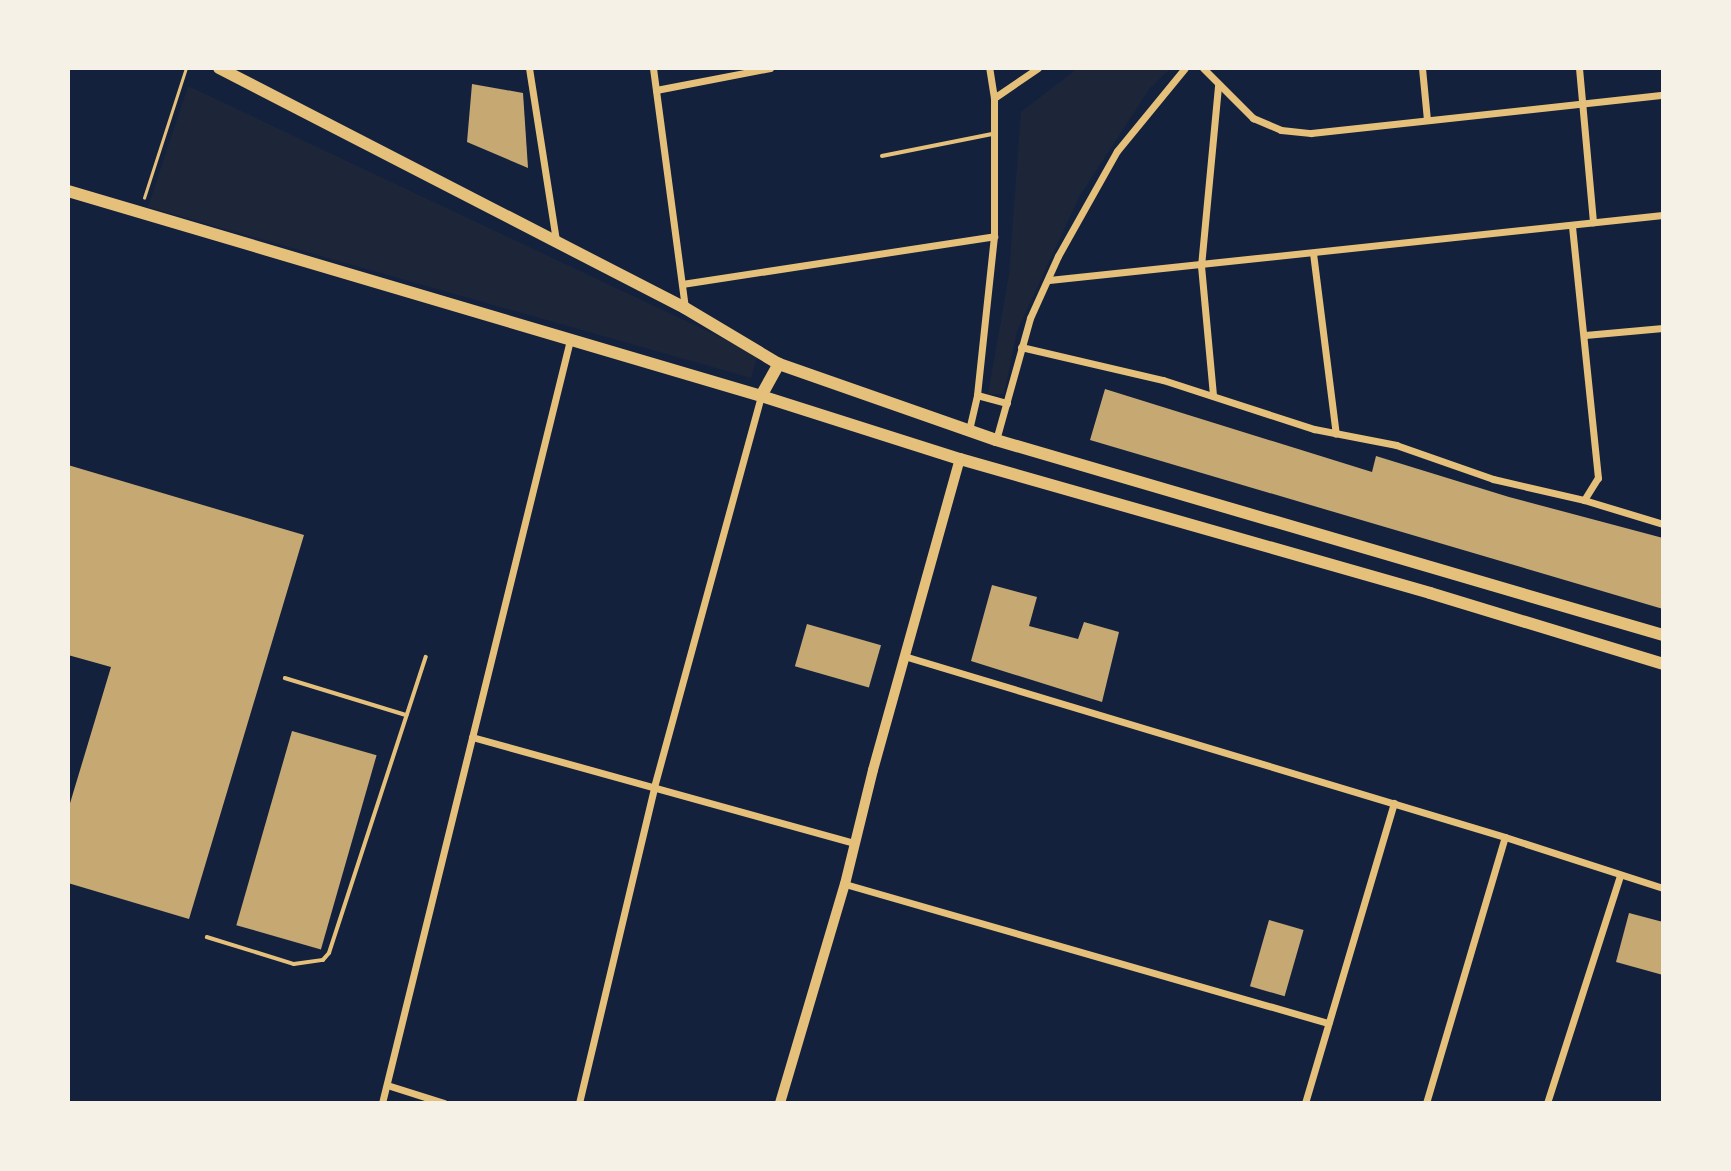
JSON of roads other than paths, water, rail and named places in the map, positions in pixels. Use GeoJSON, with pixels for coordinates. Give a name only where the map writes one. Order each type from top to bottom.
{"type":"FeatureCollection","features":[{"type":"Feature","properties":{"kind":"main road"},"geometry":{"type":"LineString","coordinates":[[219,68],[556,244],[685,308],[779,364],[996,440],[1663,635]]}},
{"type":"Feature","properties":{"kind":"main road"},"geometry":{"type":"LineString","coordinates":[[68,191],[761,396],[960,459],[1430,593],[1663,664]]}},
{"type":"Feature","properties":{"kind":"main road"},"geometry":{"type":"LineString","coordinates":[[761,396],[779,364]]}},
{"type":"Feature","properties":{"kind":"main road"},"geometry":{"type":"LineString","coordinates":[[1430,593],[1437,568]]}},
{"type":"Feature","properties":{"kind":"street"},"geometry":{"type":"LineString","coordinates":[[529,68],[556,244]]}},
{"type":"Feature","properties":{"kind":"street"},"geometry":{"type":"LineString","coordinates":[[653,68],[685,308]]}},
{"type":"Feature","properties":{"kind":"street"},"geometry":{"type":"LineString","coordinates":[[656,90],[770,68]]}},
{"type":"Feature","properties":{"kind":"street"},"geometry":{"type":"LineString","coordinates":[[969,430],[977,395],[994,236],[994,98],[989,68]]}},
{"type":"Feature","properties":{"kind":"street"},"geometry":{"type":"LineString","coordinates":[[994,98],[1038,68]]}},
{"type":"Feature","properties":{"kind":"street"},"geometry":{"type":"LineString","coordinates":[[996,440],[1030,318],[1071,230],[1117,151],[1185,68]]}},
{"type":"Feature","properties":{"kind":"street"},"geometry":{"type":"LineString","coordinates":[[1203,68],[1253,118],[1281,130],[1311,133],[1663,95]]}},
{"type":"Feature","properties":{"kind":"street"},"geometry":{"type":"LineString","coordinates":[[1422,68],[1427,120]]}},
{"type":"Feature","properties":{"kind":"street"},"geometry":{"type":"LineString","coordinates":[[1578,68],[1593,222]]}},
{"type":"Feature","properties":{"kind":"street"},"geometry":{"type":"LineString","coordinates":[[1213,395],[1201,266],[1218,85]]}},
{"type":"Feature","properties":{"kind":"street"},"geometry":{"type":"LineString","coordinates":[[1048,281],[1663,215]]}},
{"type":"Feature","properties":{"kind":"street"},"geometry":{"type":"LineString","coordinates":[[1572,225],[1598,478],[1584,500]]}},
{"type":"Feature","properties":{"kind":"street"},"geometry":{"type":"LineString","coordinates":[[682,284],[994,236]]}},
{"type":"Feature","properties":{"kind":"street"},"geometry":{"type":"LineString","coordinates":[[1313,253],[1336,434]]}},
{"type":"Feature","properties":{"kind":"street"},"geometry":{"type":"LineString","coordinates":[[1585,335],[1663,328]]}},
{"type":"Feature","properties":{"kind":"street"},"geometry":{"type":"LineString","coordinates":[[382,1103],[570,340]]}},
{"type":"Feature","properties":{"kind":"street"},"geometry":{"type":"LineString","coordinates":[[1021,347],[1138,373],[1336,434],[1396,445],[1493,480],[1584,500],[1663,524]]}},
{"type":"Feature","properties":{"kind":"street"},"geometry":{"type":"LineString","coordinates":[[977,395],[1007,403]]}},
{"type":"Feature","properties":{"kind":"street"},"geometry":{"type":"LineString","coordinates":[[579,1103],[654,787],[761,396]]}},
{"type":"Feature","properties":{"kind":"street"},"geometry":{"type":"LineString","coordinates":[[784,1102],[960,459]]}},
{"type":"Feature","properties":{"kind":"street"},"geometry":{"type":"LineString","coordinates":[[904,656],[1505,836],[1663,888]]}},
{"type":"Feature","properties":{"kind":"street"},"geometry":{"type":"LineString","coordinates":[[472,737],[855,843]]}},
{"type":"Feature","properties":{"kind":"street"},"geometry":{"type":"LineString","coordinates":[[1305,1103],[1394,803]]}},
{"type":"Feature","properties":{"kind":"street"},"geometry":{"type":"LineString","coordinates":[[1426,1103],[1505,836]]}},
{"type":"Feature","properties":{"kind":"street"},"geometry":{"type":"LineString","coordinates":[[1547,1103],[1620,875]]}},
{"type":"Feature","properties":{"kind":"street"},"geometry":{"type":"LineString","coordinates":[[845,884],[1328,1023]]}},
{"type":"Feature","properties":{"kind":"street"},"geometry":{"type":"LineString","coordinates":[[387,1085],[444,1103]]}},
{"type":"Feature","properties":{"kind":"lane"},"geometry":{"type":"LineString","coordinates":[[882,156],[994,134]]}},
{"type":"Feature","properties":{"kind":"lane"},"geometry":{"type":"LineString","coordinates":[[207,937],[294,964],[323,960],[329,953],[426,657]]}},
{"type":"Feature","properties":{"kind":"lane"},"geometry":{"type":"LineString","coordinates":[[285,678],[407,716]]}}]}
